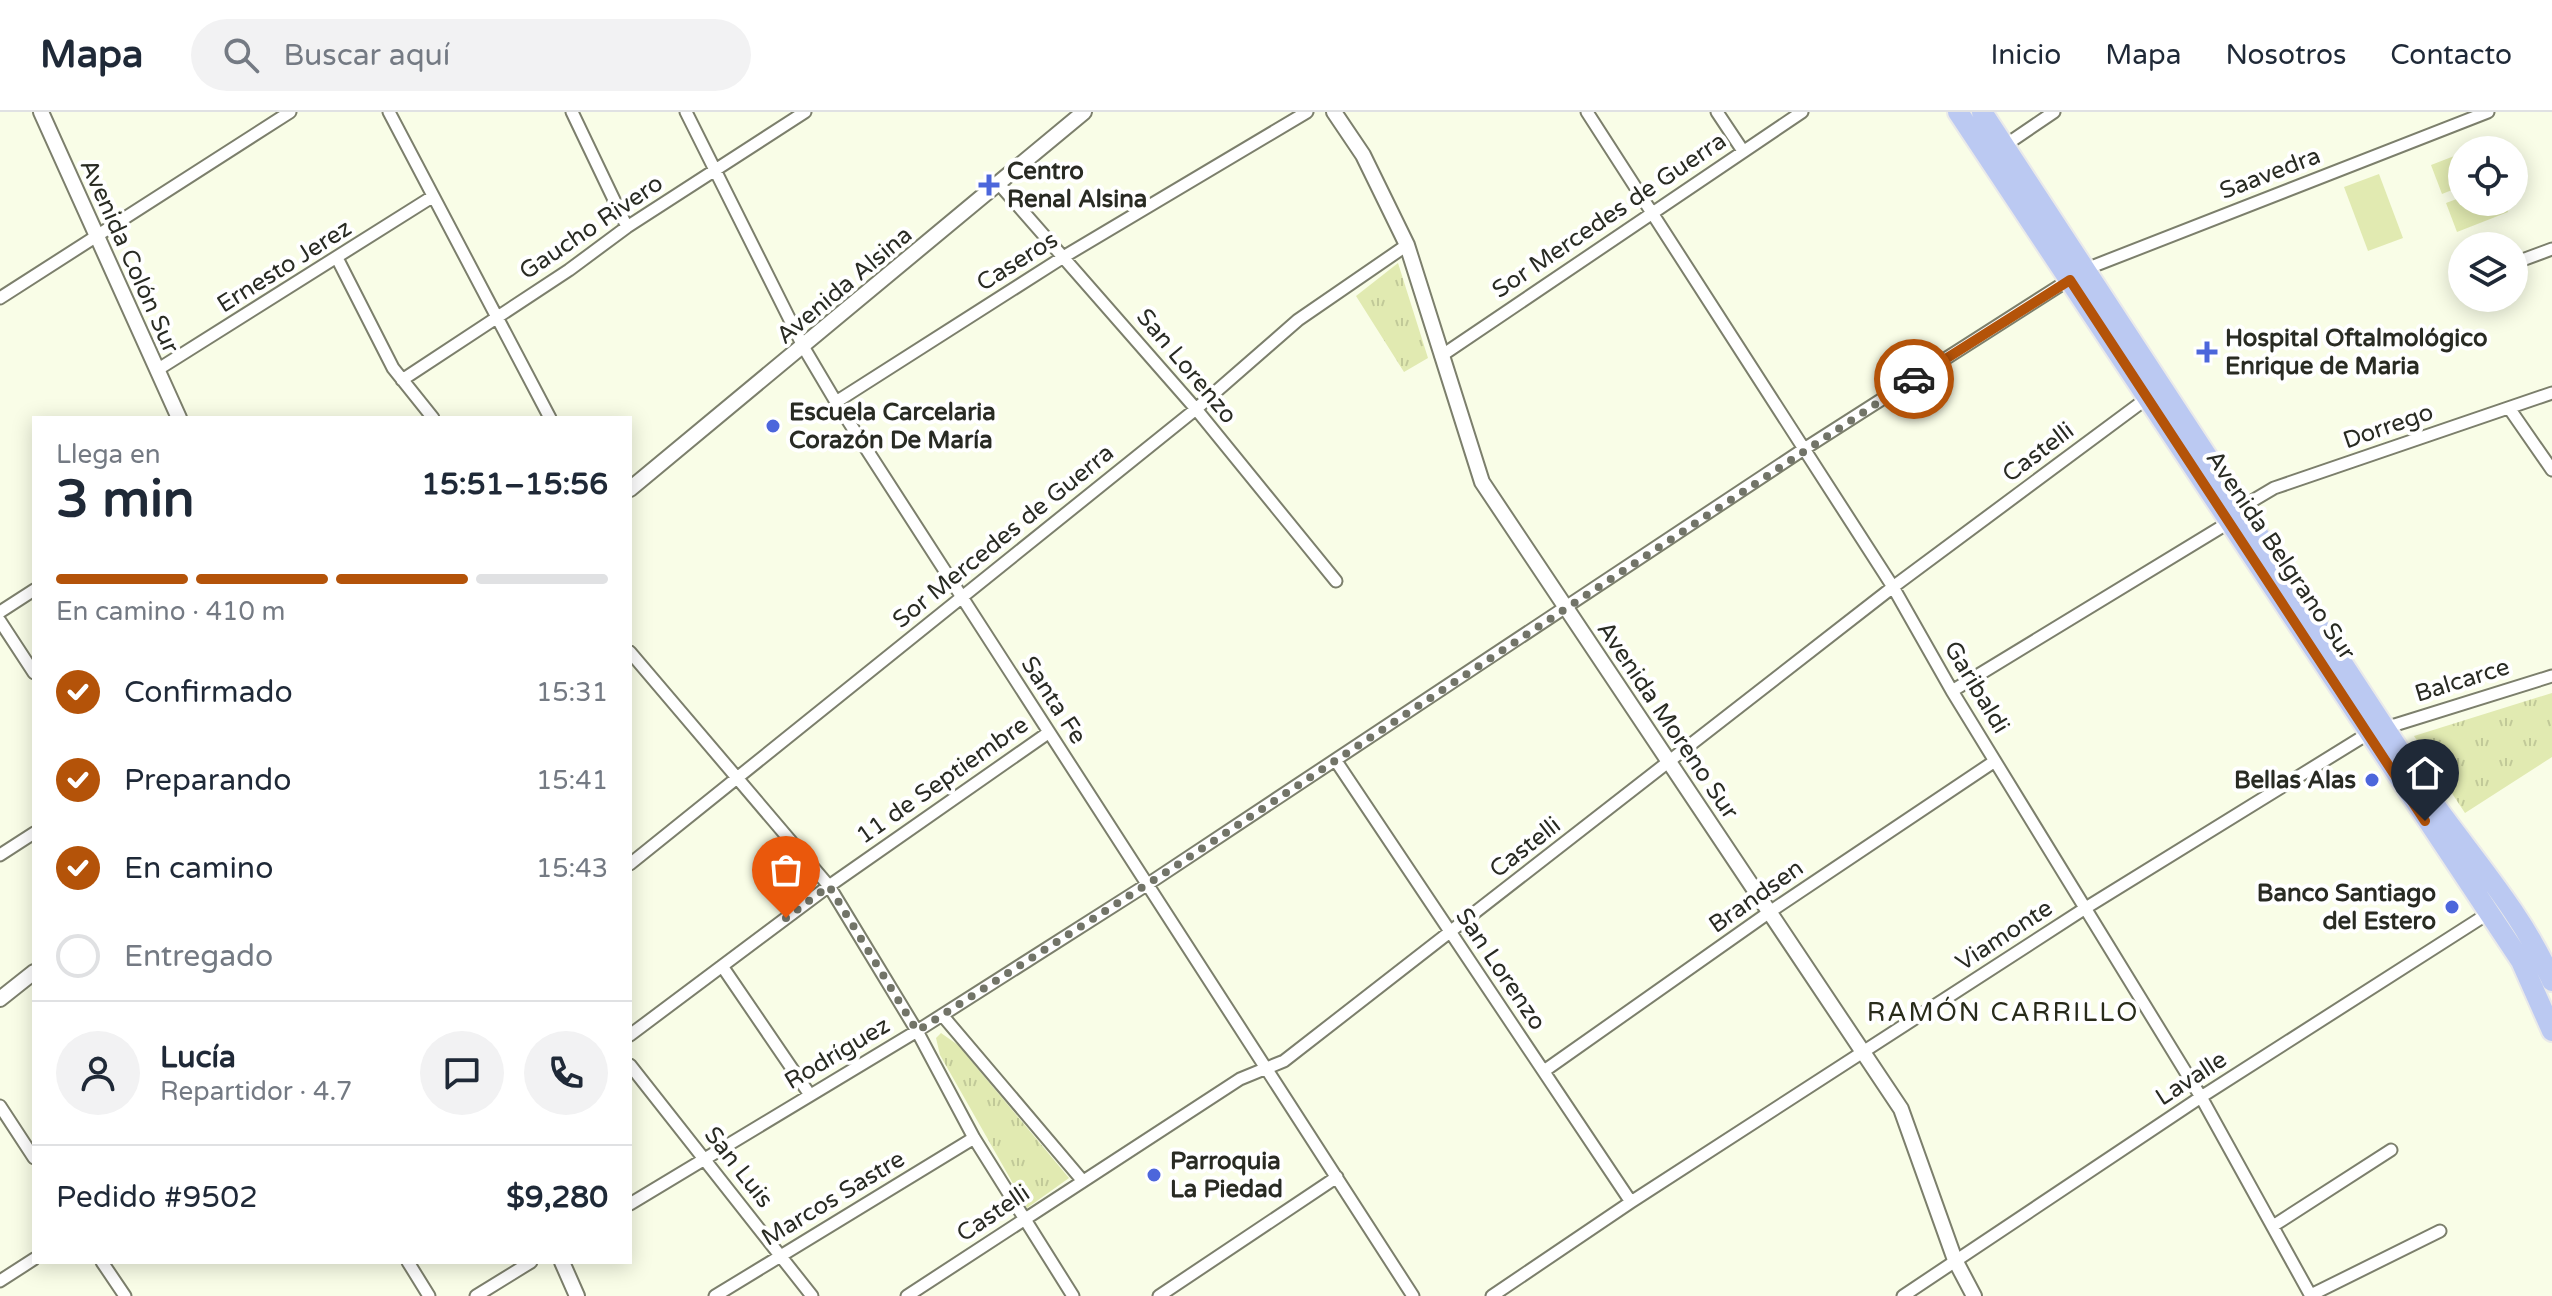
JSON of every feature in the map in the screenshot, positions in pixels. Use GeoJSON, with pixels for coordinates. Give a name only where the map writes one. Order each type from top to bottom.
{"type":"FeatureCollection","features":[{"type":"Feature","properties":{"kind":"highway","name":"Avenida Belgrano Sur"},"geometry":{"type":"LineString","coordinates":[[1958,112],[2242,507],[2487,914],[2532,980],[2552,1031]]}},
{"type":"Feature","properties":{"kind":"highway","name":"Avenida Belgrano Sur"},"geometry":{"type":"LineString","coordinates":[[1982,112],[2078,275],[2146,399],[2228,523],[2506,902],[2539,953],[2552,981]]}},
{"type":"Feature","properties":{"kind":"street","name":"Avenida Colón Sur"},"geometry":{"type":"LineString","coordinates":[[41,112],[178,416]]}},
{"type":"Feature","properties":{"kind":"street"},"geometry":{"type":"LineString","coordinates":[[0,298],[290,112]]}},
{"type":"Feature","properties":{"kind":"street"},"geometry":{"type":"LineString","coordinates":[[389,112],[549,416]]}},
{"type":"Feature","properties":{"kind":"street"},"geometry":{"type":"LineString","coordinates":[[572,112],[627,227]]}},
{"type":"Feature","properties":{"kind":"street","name":"Santa Fe"},"geometry":{"type":"LineString","coordinates":[[686,112],[804,348],[836,402],[1413,1296]]}},
{"type":"Feature","properties":{"kind":"street","name":"Gaucho Rivero"},"geometry":{"type":"LineString","coordinates":[[402,380],[569,270],[627,227],[805,112]]}},
{"type":"Feature","properties":{"kind":"street","name":"Avenida Alsina"},"geometry":{"type":"LineString","coordinates":[[632,487],[804,348],[1084,112]]}},
{"type":"Feature","properties":{"kind":"street","name":"Caseros"},"geometry":{"type":"LineString","coordinates":[[836,402],[1065,256],[1307,112]]}},
{"type":"Feature","properties":{"kind":"street","name":"Avenida Moreno Sur"},"geometry":{"type":"LineString","coordinates":[[1334,112],[1363,155],[1407,245],[1482,482],[1865,1052],[1909,1124],[1955,1260],[1974,1296]]}},
{"type":"Feature","properties":{"kind":"street","name":"Garibaldi"},"geometry":{"type":"LineString","coordinates":[[1587,112],[1893,587],[1952,691],[2201,1097],[2311,1295]]}},
{"type":"Feature","properties":{"kind":"street"},"geometry":{"type":"LineString","coordinates":[[1717,112],[1743,151]]}},
{"type":"Feature","properties":{"kind":"street","name":"Sor Mercedes de Guerra"},"geometry":{"type":"LineString","coordinates":[[1441,356],[1802,112]]}},
{"type":"Feature","properties":{"kind":"street"},"geometry":{"type":"LineString","coordinates":[[2004,146],[2054,112]]}},
{"type":"Feature","properties":{"kind":"street","name":"Saavedra"},"geometry":{"type":"LineString","coordinates":[[2078,275],[2488,112]]}},
{"type":"Feature","properties":{"kind":"street","name":"San Lorenzo"},"geometry":{"type":"LineString","coordinates":[[999,184],[1196,409],[1336,581]]}},
{"type":"Feature","properties":{"kind":"street","name":"Ernesto Jerez"},"geometry":{"type":"LineString","coordinates":[[157,370],[432,197]]}},
{"type":"Feature","properties":{"kind":"street","name":"Sor Mercedes de Guerra"},"geometry":{"type":"LineString","coordinates":[[632,862],[1196,409],[1298,320],[1407,245]]}},
{"type":"Feature","properties":{"kind":"street"},"geometry":{"type":"LineString","coordinates":[[2528,258],[2552,249]]}},
{"type":"Feature","properties":{"kind":"street"},"geometry":{"type":"LineString","coordinates":[[337,258],[385,355],[431,416]]}},
{"type":"Feature","properties":{"kind":"street","name":"Rodríguez"},"geometry":{"type":"LineString","coordinates":[[632,1203],[917,1031],[1148,884],[1804,449],[2078,275]]}},
{"type":"Feature","properties":{"kind":"street","name":"Dorrego"},"geometry":{"type":"LineString","coordinates":[[2242,507],[2274,488],[2552,393]]}},
{"type":"Feature","properties":{"kind":"street","name":"Castelli"},"geometry":{"type":"LineString","coordinates":[[907,1296],[1240,1079],[1284,1061],[1893,587],[2146,399]]}},
{"type":"Feature","properties":{"kind":"street"},"geometry":{"type":"LineString","coordinates":[[2509,408],[2552,470]]}},
{"type":"Feature","properties":{"kind":"street"},"geometry":{"type":"LineString","coordinates":[[1952,691],[2228,523]]}},
{"type":"Feature","properties":{"kind":"street"},"geometry":{"type":"LineString","coordinates":[[0,612],[32,591]]}},
{"type":"Feature","properties":{"kind":"street"},"geometry":{"type":"LineString","coordinates":[[0,621],[32,670]]}},
{"type":"Feature","properties":{"kind":"street"},"geometry":{"type":"LineString","coordinates":[[632,654],[829,886],[917,1031],[974,1138],[1073,1296]]}},
{"type":"Feature","properties":{"kind":"street","name":"Balcarce"},"geometry":{"type":"LineString","coordinates":[[2377,730],[2552,676]]}},
{"type":"Feature","properties":{"kind":"street","name":"Viamonte"},"geometry":{"type":"LineString","coordinates":[[1492,1296],[1631,1202],[2084,909],[2377,730]]}},
{"type":"Feature","properties":{"kind":"street","name":"11 de Septiembre"},"geometry":{"type":"LineString","coordinates":[[632,1034],[829,886],[1048,733]]}},
{"type":"Feature","properties":{"kind":"street","name":"San Lorenzo"},"geometry":{"type":"LineString","coordinates":[[1336,761],[1631,1202]]}},
{"type":"Feature","properties":{"kind":"street","name":"Brandsen"},"geometry":{"type":"LineString","coordinates":[[1544,1071],[1771,911],[1995,761]]}},
{"type":"Feature","properties":{"kind":"street"},"geometry":{"type":"LineString","coordinates":[[0,855],[32,834]]}},
{"type":"Feature","properties":{"kind":"street","name":"Lavalle"},"geometry":{"type":"LineString","coordinates":[[1903,1296],[2201,1097],[2506,902]]}},
{"type":"Feature","properties":{"kind":"street"},"geometry":{"type":"LineString","coordinates":[[722,966],[810,1095]]}},
{"type":"Feature","properties":{"kind":"street"},"geometry":{"type":"LineString","coordinates":[[0,999],[32,974]]}},
{"type":"Feature","properties":{"kind":"street"},"geometry":{"type":"LineString","coordinates":[[942,1015],[1082,1180]]}},
{"type":"Feature","properties":{"kind":"street","name":"San Luis"},"geometry":{"type":"LineString","coordinates":[[632,1068],[812,1296]]}},
{"type":"Feature","properties":{"kind":"street"},"geometry":{"type":"LineString","coordinates":[[0,1106],[32,1155]]}},
{"type":"Feature","properties":{"kind":"street","name":"Marcos Sastre"},"geometry":{"type":"LineString","coordinates":[[715,1296],[974,1138]]}},
{"type":"Feature","properties":{"kind":"street"},"geometry":{"type":"LineString","coordinates":[[2273,1226],[2391,1150]]}},
{"type":"Feature","properties":{"kind":"street"},"geometry":{"type":"LineString","coordinates":[[1159,1296],[1337,1177]]}},
{"type":"Feature","properties":{"kind":"street"},"geometry":{"type":"LineString","coordinates":[[2311,1295],[2440,1231]]}},
{"type":"Feature","properties":{"kind":"street"},"geometry":{"type":"LineString","coordinates":[[0,1281],[32,1260]]}},
{"type":"Feature","properties":{"kind":"street"},"geometry":{"type":"LineString","coordinates":[[103,1264],[125,1296]]}},
{"type":"Feature","properties":{"kind":"street"},"geometry":{"type":"LineString","coordinates":[[409,1264],[429,1296]]}},
{"type":"Feature","properties":{"kind":"street"},"geometry":{"type":"LineString","coordinates":[[476,1296],[528,1264]]}},
{"type":"Feature","properties":{"kind":"street"},"geometry":{"type":"LineString","coordinates":[[563,1264],[577,1296]]}},
{"type":"Feature","properties":{"kind":"green space"},"geometry":{"type":"Polygon","coordinates":[[[2448,158],[2448,192],[2442,194],[2431,165],[2448,158]]]}},
{"type":"Feature","properties":{"kind":"green space"},"geometry":{"type":"Polygon","coordinates":[[[2379,174],[2403,238],[2368,251],[2344,187],[2379,174]]]}},
{"type":"Feature","properties":{"kind":"green space"},"geometry":{"type":"Polygon","coordinates":[[[2451,216],[2498,216],[2457,232],[2451,216]]]}},
{"type":"Feature","properties":{"kind":"green space"},"geometry":{"type":"Polygon","coordinates":[[[1398,263],[1428,358],[1404,372],[1356,296],[1398,263]]]}},
{"type":"Feature","properties":{"kind":"green space"},"geometry":{"type":"Polygon","coordinates":[[[2552,693],[2552,757],[2465,813],[2414,736],[2552,693]]]}},
{"type":"Feature","properties":{"kind":"green space"},"geometry":{"type":"Polygon","coordinates":[[[941,1033],[958,1045],[1069,1178],[1027,1208],[940,1055],[936,1038],[941,1033]]]}},
{"type":"Feature","properties":{"kind":"way so far"},"geometry":{"type":"LineString","coordinates":[[786,918],[829,886],[917,1031],[1171,869],[1914,379]]}},
{"type":"Feature","properties":{"kind":"place","name":"Centro Renal Alsina"},"geometry":{"type":"Point","coordinates":[989,185]}},
{"type":"Feature","properties":{"kind":"place","name":"Hospital Oftalmológico Enrique de Maria"},"geometry":{"type":"Point","coordinates":[2207,352]}},
{"type":"Feature","properties":{"kind":"place","name":"Escuela Carcelaria Corazón De María"},"geometry":{"type":"Point","coordinates":[773,426]}},
{"type":"Feature","properties":{"kind":"place","name":"Bellas Alas"},"geometry":{"type":"Point","coordinates":[2372,780]}},
{"type":"Feature","properties":{"kind":"place","name":"Banco Santiago del Estero"},"geometry":{"type":"Point","coordinates":[2452,907]}},
{"type":"Feature","properties":{"kind":"place","name":"Parroquia La Piedad"},"geometry":{"type":"Point","coordinates":[1154,1175]}},
{"type":"Feature","properties":{"kind":"district","name":"RAMÓN CARRILLO"},"geometry":{"type":"Point","coordinates":[2003,1012]}},
{"type":"Feature","properties":{"kind":"route"},"geometry":{"type":"LineString","coordinates":[[1914,379],[2070,280],[2425,821]]}}]}
